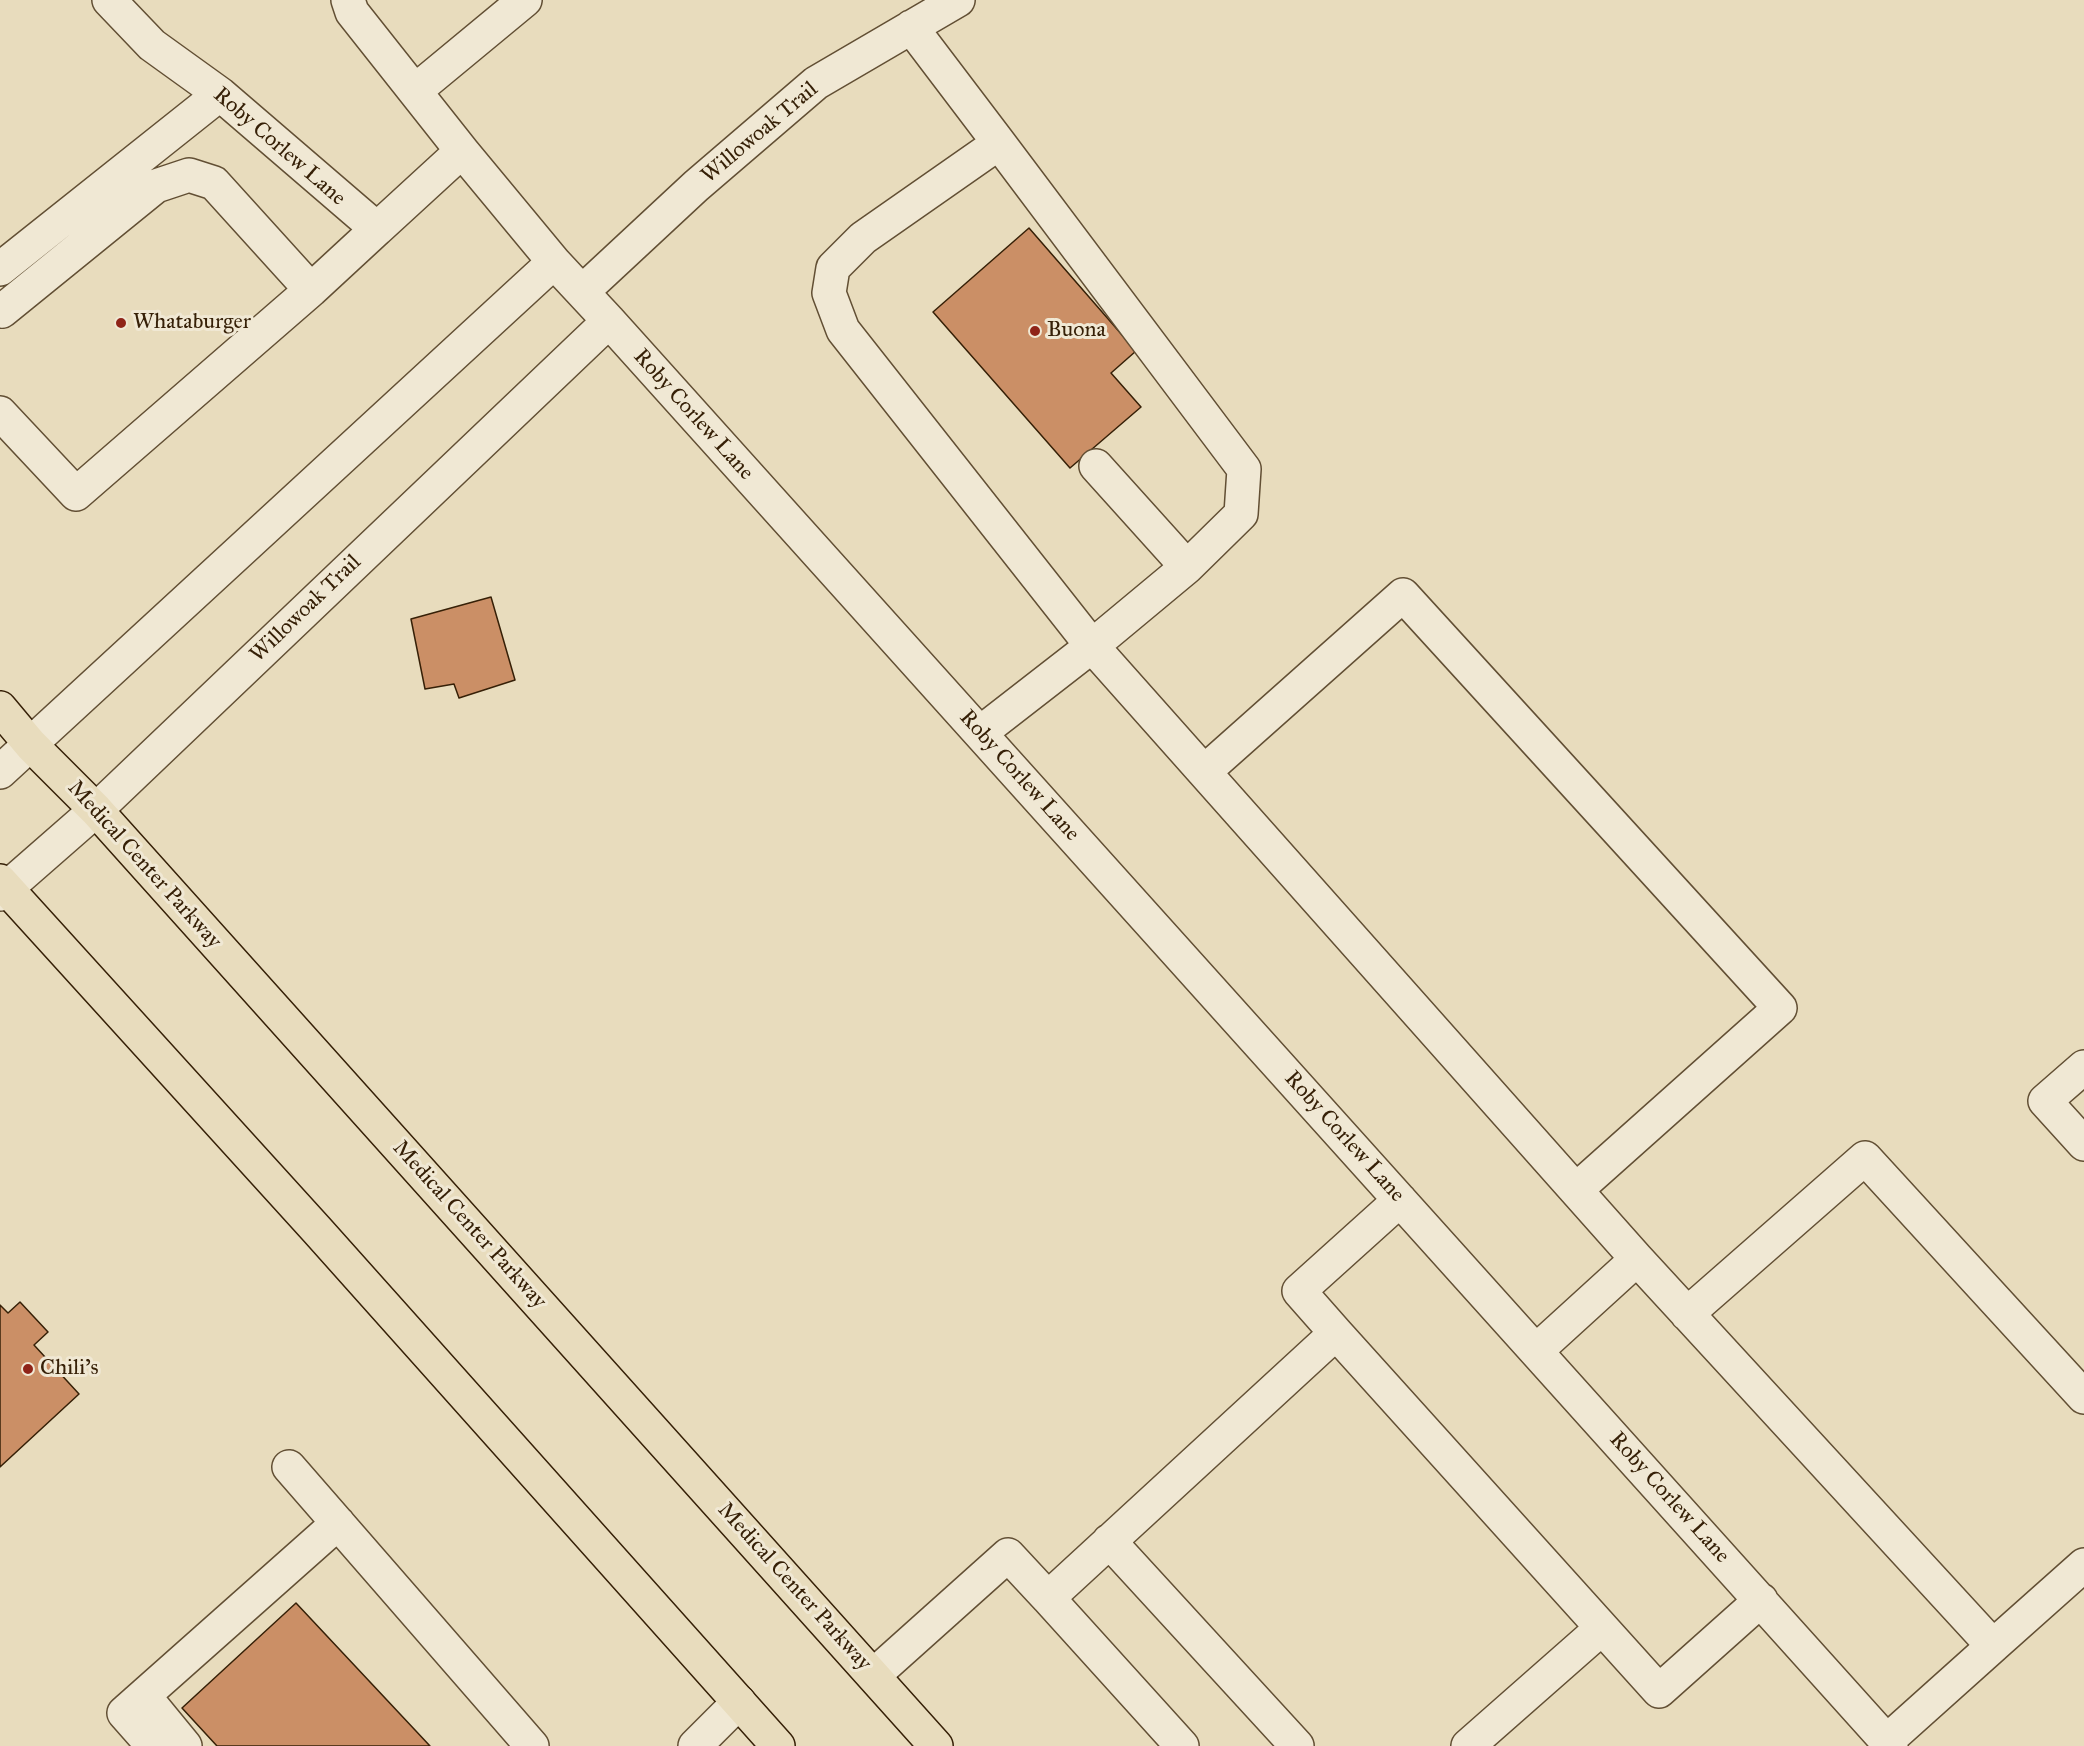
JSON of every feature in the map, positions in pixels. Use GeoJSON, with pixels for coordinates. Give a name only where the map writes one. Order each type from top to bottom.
{"type":"FeatureCollection","features":[{"type":"Feature","properties":{"kind":"main road","name":"Medical Center Parkway"},"geometry":{"type":"LineString","coordinates":[[0,708],[31,745],[96,810],[936,1746]]}},
{"type":"Feature","properties":{"kind":"main road"},"geometry":{"type":"LineString","coordinates":[[2,888],[317,1230],[778,1746]]}},
{"type":"Feature","properties":{"kind":"street","name":"Roby Corlew Lane"},"geometry":{"type":"LineString","coordinates":[[109,0],[152,45],[220,94],[377,229]]}},
{"type":"Feature","properties":{"kind":"street","name":"Roby Corlew Lane"},"geometry":{"type":"LineString","coordinates":[[348,0],[352,12],[554,262],[1889,1744]]}},
{"type":"Feature","properties":{"kind":"street"},"geometry":{"type":"LineString","coordinates":[[415,91],[525,0]]}},
{"type":"Feature","properties":{"kind":"street","name":"Willowoak Trail"},"geometry":{"type":"LineString","coordinates":[[582,292],[696,186],[816,83],[958,0]]}},
{"type":"Feature","properties":{"kind":"street"},"geometry":{"type":"LineString","coordinates":[[911,27],[1244,469],[1241,514],[1187,567],[1092,646],[980,733]]}},
{"type":"Feature","properties":{"kind":"street"},"geometry":{"type":"LineString","coordinates":[[0,269],[220,94]]}},
{"type":"Feature","properties":{"kind":"street"},"geometry":{"type":"LineString","coordinates":[[999,143],[863,238],[833,268],[829,293],[843,330],[1092,646],[1637,1259],[1992,1646]]}},
{"type":"Feature","properties":{"kind":"street"},"geometry":{"type":"LineString","coordinates":[[0,412],[76,494],[311,290],[462,151]]}},
{"type":"Feature","properties":{"kind":"street"},"geometry":{"type":"LineString","coordinates":[[0,310],[2,311],[156,186],[189,175],[214,183],[311,290]]}},
{"type":"Feature","properties":{"kind":"street"},"geometry":{"type":"LineString","coordinates":[[0,772],[554,262]]}},
{"type":"Feature","properties":{"kind":"street","name":"Willowoak Trail"},"geometry":{"type":"LineString","coordinates":[[2,888],[96,810],[609,321]]}},
{"type":"Feature","properties":{"kind":"street"},"geometry":{"type":"LineString","coordinates":[[1096,466],[1187,567]]}},
{"type":"Feature","properties":{"kind":"street"},"geometry":{"type":"LineString","coordinates":[[1204,772],[1403,595],[1780,1008],[1576,1190]]}},
{"type":"Feature","properties":{"kind":"street"},"geometry":{"type":"LineString","coordinates":[[2084,1066],[2045,1101],[2084,1144]]}},
{"type":"Feature","properties":{"kind":"street"},"geometry":{"type":"LineString","coordinates":[[1687,1314],[1864,1158],[2084,1396]]}},
{"type":"Feature","properties":{"kind":"street"},"geometry":{"type":"LineString","coordinates":[[1400,1200],[1299,1291],[1602,1628],[1659,1691],[1761,1600]]}},
{"type":"Feature","properties":{"kind":"street"},"geometry":{"type":"LineString","coordinates":[[1536,1351],[1637,1259]]}},
{"type":"Feature","properties":{"kind":"street"},"geometry":{"type":"LineString","coordinates":[[1048,1598],[1336,1333]]}},
{"type":"Feature","properties":{"kind":"street"},"geometry":{"type":"LineString","coordinates":[[289,1467],[338,1523],[517,1741]]}},
{"type":"Feature","properties":{"kind":"street"},"geometry":{"type":"LineString","coordinates":[[153,1746],[124,1713],[338,1523]]}},
{"type":"Feature","properties":{"kind":"street"},"geometry":{"type":"LineString","coordinates":[[1109,1541],[1297,1746]]}},
{"type":"Feature","properties":{"kind":"street"},"geometry":{"type":"LineString","coordinates":[[874,1675],[1008,1555],[1182,1746]]}},
{"type":"Feature","properties":{"kind":"street"},"geometry":{"type":"LineString","coordinates":[[1889,1744],[1992,1646],[2084,1565]]}},
{"type":"Feature","properties":{"kind":"street"},"geometry":{"type":"LineString","coordinates":[[1468,1746],[1602,1628]]}},
{"type":"Feature","properties":{"kind":"street"},"geometry":{"type":"LineString","coordinates":[[144,1696],[185,1746]]}},
{"type":"Feature","properties":{"kind":"street"},"geometry":{"type":"LineString","coordinates":[[695,1746],[739,1702]]}},
{"type":"Feature","properties":{"kind":"building","name":"Buona"},"geometry":{"type":"Polygon","coordinates":[[[1029,228],[1136,351],[1111,373],[1141,407],[1070,468],[933,312],[1029,228]]]}},
{"type":"Feature","properties":{"kind":"building"},"geometry":{"type":"Polygon","coordinates":[[[491,597],[515,680],[459,698],[454,684],[425,689],[411,619],[491,597]]]}},
{"type":"Feature","properties":{"kind":"building","name":"Chili's"},"geometry":{"type":"Polygon","coordinates":[[[20,1302],[48,1332],[34,1345],[79,1394],[0,1467],[0,1305],[8,1313],[20,1302]]]}},
{"type":"Feature","properties":{"kind":"building"},"geometry":{"type":"Polygon","coordinates":[[[296,1603],[430,1746],[217,1746],[182,1708],[296,1603]]]}},
{"type":"Feature","properties":{"kind":"place","name":"Whataburger"},"geometry":{"type":"Point","coordinates":[121,323]}},
{"type":"Feature","properties":{"kind":"place","name":"Buona"},"geometry":{"type":"Point","coordinates":[1035,331]}},
{"type":"Feature","properties":{"kind":"place","name":"Chili's"},"geometry":{"type":"Point","coordinates":[28,1369]}}]}
